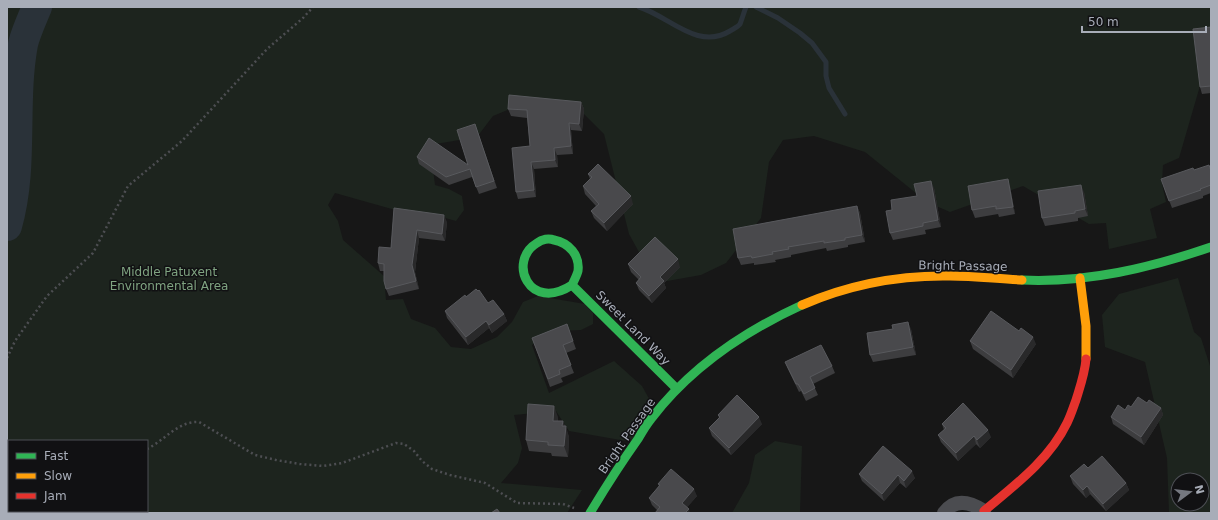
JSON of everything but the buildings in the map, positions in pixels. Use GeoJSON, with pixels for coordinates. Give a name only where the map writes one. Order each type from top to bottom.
{"type":"FeatureCollection","features":[{"type":"Feature","properties":{"kind":"street"},"geometry":{"type":"LineString","coordinates":[[553,238],[562,241],[571,247],[577,256],[579,265],[577,277],[572,285],[557,294],[539,292],[532,287],[526,278],[523,269],[523,262],[526,253],[534,244],[544,239],[553,238]]}},
{"type":"Feature","properties":{"kind":"street","name":"Bright Passage"},"geometry":{"type":"LineString","coordinates":[[590,513],[650,420],[677,389],[706,362],[770,319],[819,298],[844,290],[899,279],[928,276],[1030,280],[1080,278],[1148,267],[1211,247]]}},
{"type":"Feature","properties":{"kind":"street"},"geometry":{"type":"LineString","coordinates":[[944,513],[956,504],[965,503],[974,504],[985,512],[1041,460],[1064,430],[1083,379],[1086,356],[1086,326],[1080,278]]}},
{"type":"Feature","properties":{"kind":"street","name":"Sweet Land Way"},"geometry":{"type":"LineString","coordinates":[[572,285],[677,389]]}},
{"type":"Feature","properties":{"kind":"path"},"geometry":{"type":"LineString","coordinates":[[7,358],[15,341],[47,296],[93,253],[128,186],[182,141],[267,49],[303,18],[313,7]]}},
{"type":"Feature","properties":{"kind":"path"},"geometry":{"type":"LineString","coordinates":[[148,449],[158,444],[180,426],[191,421],[199,422],[255,455],[276,460],[323,466],[342,463],[396,443],[404,444],[414,451],[422,461],[432,469],[450,475],[485,483],[517,503],[563,504],[578,510]]}},
{"type":"Feature","properties":{"kind":"green space","name":"Middle Patuxent Environmental Area"},"geometry":{"type":"Polygon","coordinates":[[[7,7],[1211,7],[1211,63],[1202,79],[1179,158],[1163,165],[1162,184],[1166,202],[1150,209],[1157,238],[1109,249],[1106,223],[1089,224],[1023,186],[950,212],[927,202],[865,152],[814,136],[783,140],[769,162],[761,218],[726,263],[701,275],[656,283],[629,234],[604,134],[577,107],[527,102],[493,116],[477,137],[430,145],[435,185],[449,189],[462,196],[464,210],[456,221],[431,214],[413,215],[335,193],[328,205],[338,221],[343,240],[384,276],[386,300],[403,299],[411,319],[435,328],[451,347],[471,349],[497,337],[512,322],[523,302],[538,296],[585,304],[593,313],[593,324],[581,330],[558,331],[532,345],[549,393],[614,361],[642,386],[652,404],[632,442],[569,431],[556,411],[514,415],[522,448],[518,463],[501,483],[582,490],[567,513],[7,513],[7,7]]]}},
{"type":"Feature","properties":{"kind":"green space"},"geometry":{"type":"Polygon","coordinates":[[[1178,278],[1194,332],[1201,338],[1211,369],[1211,513],[1169,513],[1167,458],[1145,362],[1105,347],[1102,315],[1119,294],[1178,278]]]}},
{"type":"Feature","properties":{"kind":"green space"},"geometry":{"type":"Polygon","coordinates":[[[775,441],[802,446],[800,513],[732,513],[749,483],[755,455],[775,441]]]}},
{"type":"Feature","properties":{"kind":"waterway"},"geometry":{"type":"LineString","coordinates":[[7,226],[15,181],[17,158],[18,89],[23,44],[37,7]]}},
{"type":"Feature","properties":{"kind":"waterway"},"geometry":{"type":"LineString","coordinates":[[639,7],[650,11],[683,30],[695,35],[706,37],[718,36],[738,26],[746,7]]}},
{"type":"Feature","properties":{"kind":"waterway"},"geometry":{"type":"LineString","coordinates":[[756,7],[778,18],[812,43],[826,62],[826,76],[829,88],[845,114]]}},
{"type":"Feature","properties":{"kind":"traffic: fast"},"geometry":{"type":"LineString","coordinates":[[572,285],[557,292],[544,293],[534,289],[527,281],[524,272],[524,261],[528,251],[539,242],[548,239],[552,239],[569,247],[575,255],[578,265],[578,273],[572,285],[677,389]]}},
{"type":"Feature","properties":{"kind":"traffic: fast"},"geometry":{"type":"LineString","coordinates":[[1022,280],[1070,279],[1118,272],[1188,255],[1211,247]]}},
{"type":"Feature","properties":{"kind":"traffic: fast"},"geometry":{"type":"LineString","coordinates":[[590,513],[647,424],[683,383],[701,367],[739,339],[802,305]]}},
{"type":"Feature","properties":{"kind":"traffic: slow"},"geometry":{"type":"LineString","coordinates":[[802,305],[853,287],[889,280],[925,276],[1022,280]]}},
{"type":"Feature","properties":{"kind":"traffic: slow"},"geometry":{"type":"LineString","coordinates":[[1080,278],[1086,326],[1086,359]]}},
{"type":"Feature","properties":{"kind":"traffic: jam"},"geometry":{"type":"LineString","coordinates":[[985,513],[984,511],[1041,460],[1060,436],[1076,400],[1086,359]]}}]}
